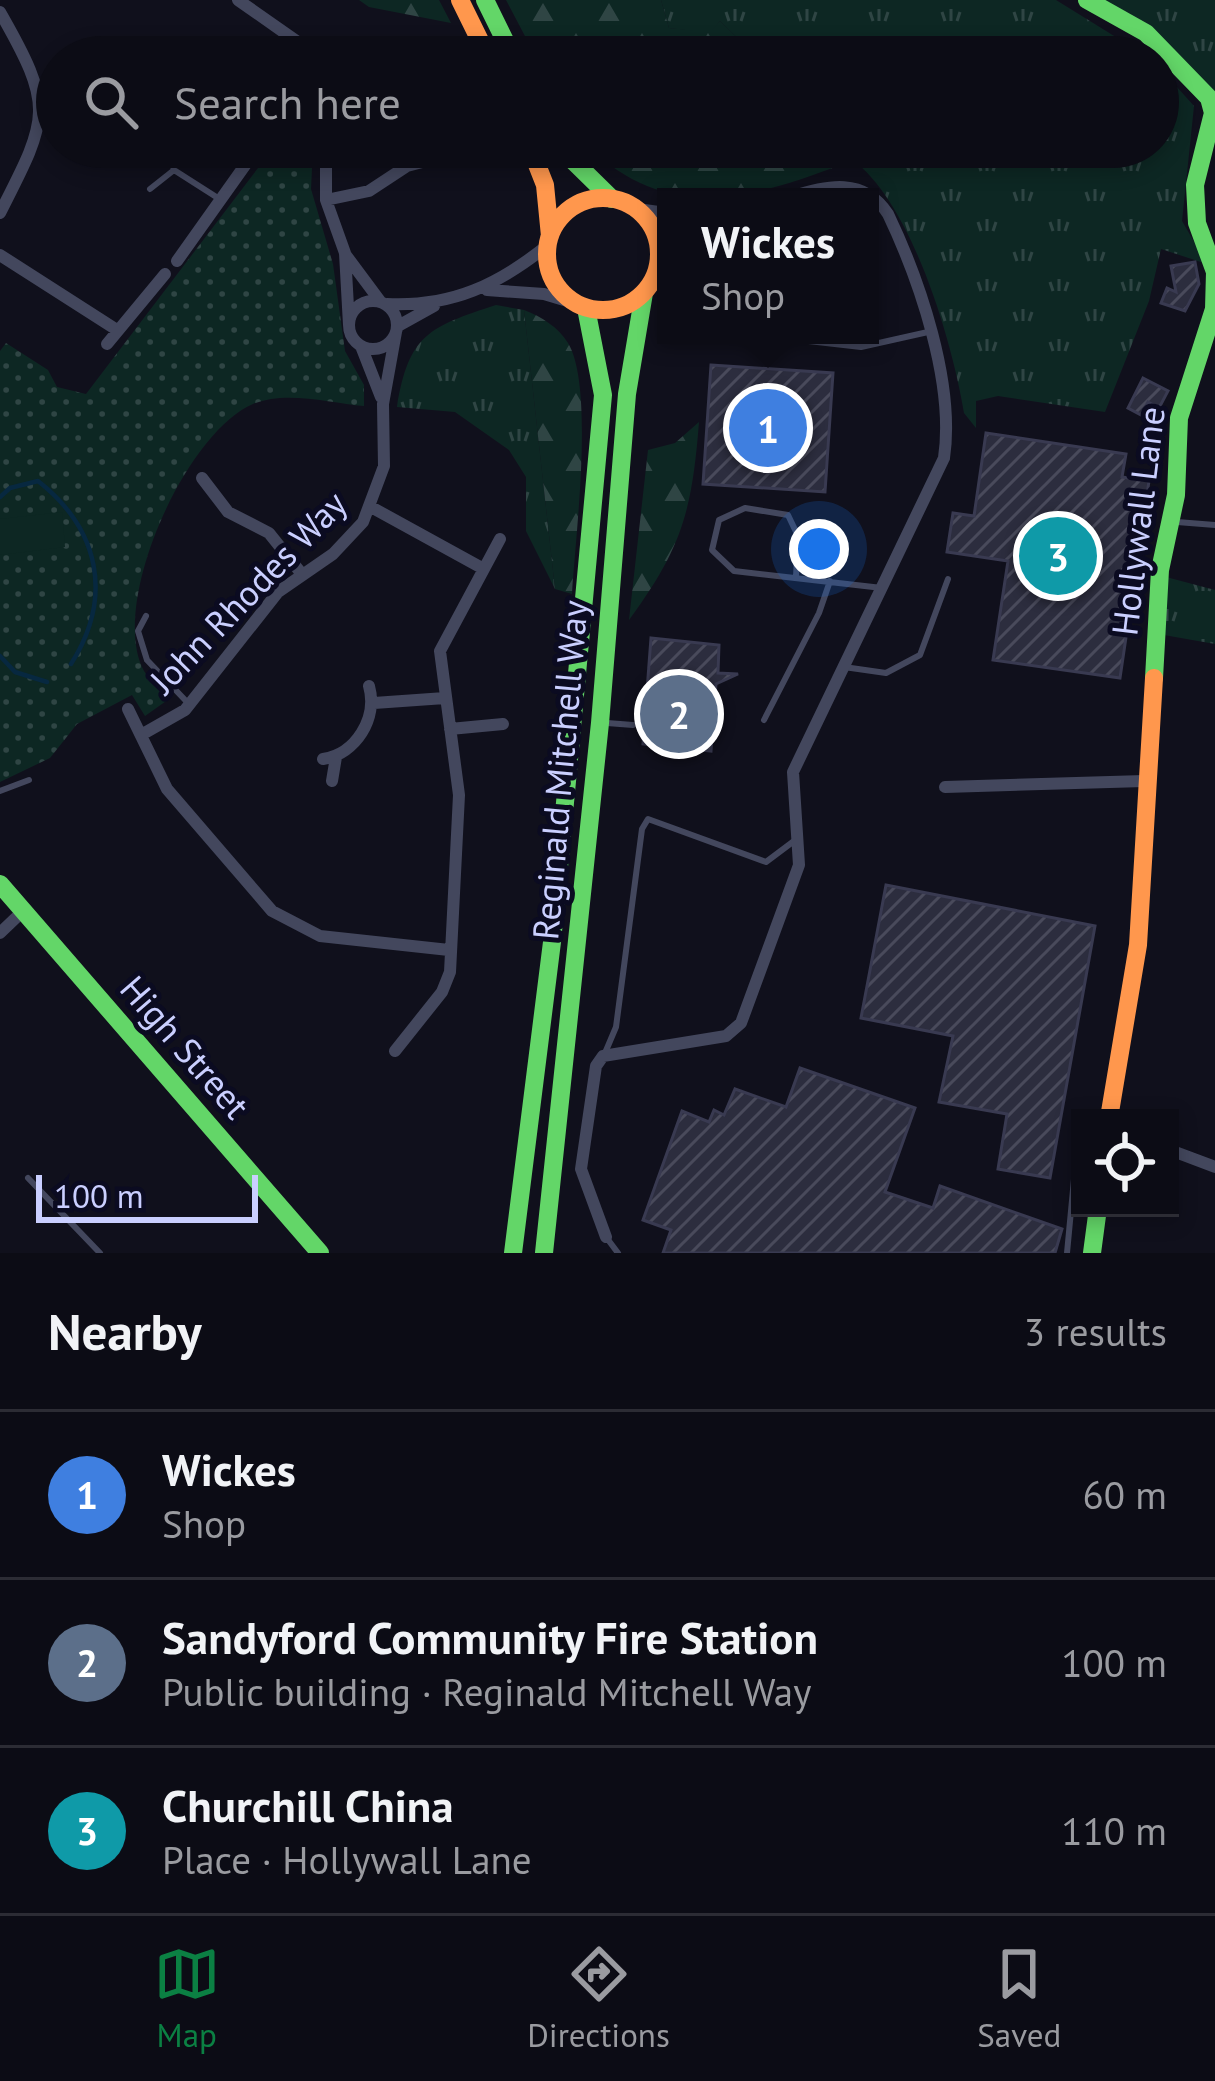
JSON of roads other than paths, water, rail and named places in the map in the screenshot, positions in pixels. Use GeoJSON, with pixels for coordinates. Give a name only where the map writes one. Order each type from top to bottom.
{"type":"FeatureCollection","features":[{"type":"Feature","properties":{"kind":"main road"},"geometry":{"type":"LineString","coordinates":[[460,0],[478,36]]}},
{"type":"Feature","properties":{"kind":"main road"},"geometry":{"type":"LineString","coordinates":[[485,0],[503,36]]}},
{"type":"Feature","properties":{"kind":"main road","name":"Hollywall Lane"},"geometry":{"type":"LineString","coordinates":[[1087,0],[1148,36]]}},
{"type":"Feature","properties":{"kind":"main road","name":"Hollywall Lane"},"geometry":{"type":"LineString","coordinates":[[1111,1109],[1138,946],[1144,781],[1160,570],[1171,520],[1179,418],[1214,309],[1214,272],[1198,223],[1195,185],[1213,113],[1209,98],[1179,68]]}},
{"type":"Feature","properties":{"kind":"main road"},"geometry":{"type":"LineString","coordinates":[[539,168],[545,184],[550,273],[580,305],[616,309],[655,280]]}},
{"type":"Feature","properties":{"kind":"main road"},"geometry":{"type":"LineString","coordinates":[[580,168],[612,199],[637,209],[657,240]]}},
{"type":"Feature","properties":{"kind":"main road"},"geometry":{"type":"LineString","coordinates":[[549,241],[570,209],[612,199]]}},
{"type":"Feature","properties":{"kind":"main road","name":"Reginald Mitchell Way"},"geometry":{"type":"LineString","coordinates":[[544,1253],[600,723],[627,394],[655,280]]}},
{"type":"Feature","properties":{"kind":"main road","name":"Reginald Mitchell Way"},"geometry":{"type":"LineString","coordinates":[[513,1253],[530,1148],[575,722],[603,395],[580,305]]}},
{"type":"Feature","properties":{"kind":"main road","name":"High Street"},"geometry":{"type":"LineString","coordinates":[[0,884],[320,1253]]}},
{"type":"Feature","properties":{"kind":"main road"},"geometry":{"type":"LineString","coordinates":[[1092,1253],[1097,1217]]}},
{"type":"Feature","properties":{"kind":"street"},"geometry":{"type":"LineString","coordinates":[[238,0],[289,36]]}},
{"type":"Feature","properties":{"kind":"street"},"geometry":{"type":"LineString","coordinates":[[0,12],[36,84]]}},
{"type":"Feature","properties":{"kind":"street"},"geometry":{"type":"LineString","coordinates":[[0,213],[36,135]]}},
{"type":"Feature","properties":{"kind":"street"},"geometry":{"type":"LineString","coordinates":[[176,261],[243,168]]}},
{"type":"Feature","properties":{"kind":"street"},"geometry":{"type":"LineString","coordinates":[[326,168],[326,200],[345,253],[349,325],[361,346],[379,349],[397,329],[446,300]]}},
{"type":"Feature","properties":{"kind":"street"},"geometry":{"type":"LineString","coordinates":[[326,200],[369,191],[404,168]]}},
{"type":"Feature","properties":{"kind":"street"},"geometry":{"type":"LineString","coordinates":[[606,1237],[581,1169],[592,1086],[603,1056],[734,1032],[799,865],[793,772],[944,458],[946,400],[899,238],[879,202]]}},
{"type":"Feature","properties":{"kind":"street"},"geometry":{"type":"LineString","coordinates":[[637,209],[657,212]]}},
{"type":"Feature","properties":{"kind":"street"},"geometry":{"type":"LineString","coordinates":[[484,290],[549,241]]}},
{"type":"Feature","properties":{"kind":"street"},"geometry":{"type":"LineString","coordinates":[[345,253],[397,329]]}},
{"type":"Feature","properties":{"kind":"street"},"geometry":{"type":"LineString","coordinates":[[0,255],[117,330]]}},
{"type":"Feature","properties":{"kind":"street"},"geometry":{"type":"LineString","coordinates":[[107,344],[165,274]]}},
{"type":"Feature","properties":{"kind":"street"},"geometry":{"type":"LineString","coordinates":[[349,325],[356,307],[446,300],[484,290],[544,294],[580,305]]}},
{"type":"Feature","properties":{"kind":"street","name":"John Rhodes Way"},"geometry":{"type":"LineString","coordinates":[[141,735],[190,705],[254,619],[302,573],[342,545],[371,507],[384,466],[382,404],[397,329]]}},
{"type":"Feature","properties":{"kind":"street","name":"John Rhodes Way"},"geometry":{"type":"LineString","coordinates":[[361,346],[382,404]]}},
{"type":"Feature","properties":{"kind":"street"},"geometry":{"type":"LineString","coordinates":[[202,478],[228,512],[269,533],[302,573]]}},
{"type":"Feature","properties":{"kind":"street"},"geometry":{"type":"LineString","coordinates":[[371,507],[482,568]]}},
{"type":"Feature","properties":{"kind":"street"},"geometry":{"type":"LineString","coordinates":[[395,1051],[442,992],[450,972],[459,795],[440,652],[500,539]]}},
{"type":"Feature","properties":{"kind":"street"},"geometry":{"type":"LineString","coordinates":[[332,781],[329,758],[368,727],[374,703],[369,686]]}},
{"type":"Feature","properties":{"kind":"street"},"geometry":{"type":"LineString","coordinates":[[374,703],[445,698]]}},
{"type":"Feature","properties":{"kind":"street","name":"John Rhodes Way"},"geometry":{"type":"LineString","coordinates":[[128,709],[186,815],[272,910],[295,928],[320,936],[449,950]]}},
{"type":"Feature","properties":{"kind":"street"},"geometry":{"type":"LineString","coordinates":[[450,729],[503,724]]}},
{"type":"Feature","properties":{"kind":"street"},"geometry":{"type":"LineString","coordinates":[[945,787],[1144,781]]}},
{"type":"Feature","properties":{"kind":"street"},"geometry":{"type":"LineString","coordinates":[[0,933],[23,911]]}},
{"type":"Feature","properties":{"kind":"street"},"geometry":{"type":"LineString","coordinates":[[1179,1154],[1215,1168]]}},
{"type":"Feature","properties":{"kind":"lane"},"geometry":{"type":"LineString","coordinates":[[150,189],[174,170],[221,200]]}},
{"type":"Feature","properties":{"kind":"lane"},"geometry":{"type":"LineString","coordinates":[[879,342],[928,332]]}},
{"type":"Feature","properties":{"kind":"lane"},"geometry":{"type":"LineString","coordinates":[[842,344],[871,344]]}},
{"type":"Feature","properties":{"kind":"lane"},"geometry":{"type":"LineString","coordinates":[[796,578],[798,536],[788,515],[745,508],[718,520],[712,550],[734,571],[883,589]]}},
{"type":"Feature","properties":{"kind":"lane"},"geometry":{"type":"LineString","coordinates":[[1171,520],[1215,525]]}},
{"type":"Feature","properties":{"kind":"lane"},"geometry":{"type":"LineString","coordinates":[[844,668],[886,673],[920,655],[948,579]]}},
{"type":"Feature","properties":{"kind":"lane"},"geometry":{"type":"LineString","coordinates":[[764,720],[819,613],[830,581]]}},
{"type":"Feature","properties":{"kind":"lane"},"geometry":{"type":"LineString","coordinates":[[146,616],[138,631],[147,660],[190,705]]}},
{"type":"Feature","properties":{"kind":"lane"},"geometry":{"type":"LineString","coordinates":[[575,722],[634,725]]}},
{"type":"Feature","properties":{"kind":"lane"},"geometry":{"type":"LineString","coordinates":[[0,791],[29,779]]}},
{"type":"Feature","properties":{"kind":"lane"},"geometry":{"type":"LineString","coordinates":[[603,1056],[616,1028],[642,829],[648,819],[766,862],[800,836]]}},
{"type":"Feature","properties":{"kind":"lane"},"geometry":{"type":"LineString","coordinates":[[28,1178],[100,1253]]}},
{"type":"Feature","properties":{"kind":"lane"},"geometry":{"type":"LineString","coordinates":[[1067,1253],[1071,1211]]}},
{"type":"Feature","properties":{"kind":"lane"},"geometry":{"type":"LineString","coordinates":[[606,1237],[618,1253]]}},
{"type":"Feature","properties":{"kind":"waterway"},"geometry":{"type":"LineString","coordinates":[[0,497],[10,488],[38,481],[59,500],[87,542],[94,565],[93,613],[71,664]]}},
{"type":"Feature","properties":{"kind":"waterway"},"geometry":{"type":"LineString","coordinates":[[0,656],[15,672],[47,682]]}},
{"type":"Feature","properties":{"kind":"place","name":"Wickes"},"geometry":{"type":"Point","coordinates":[768,428]}},
{"type":"Feature","properties":{"kind":"place","name":"Churchill China"},"geometry":{"type":"Point","coordinates":[1058,556]}},
{"type":"Feature","properties":{"kind":"place","name":"Sandyford Community Fire Station"},"geometry":{"type":"Point","coordinates":[679,714]}}]}
